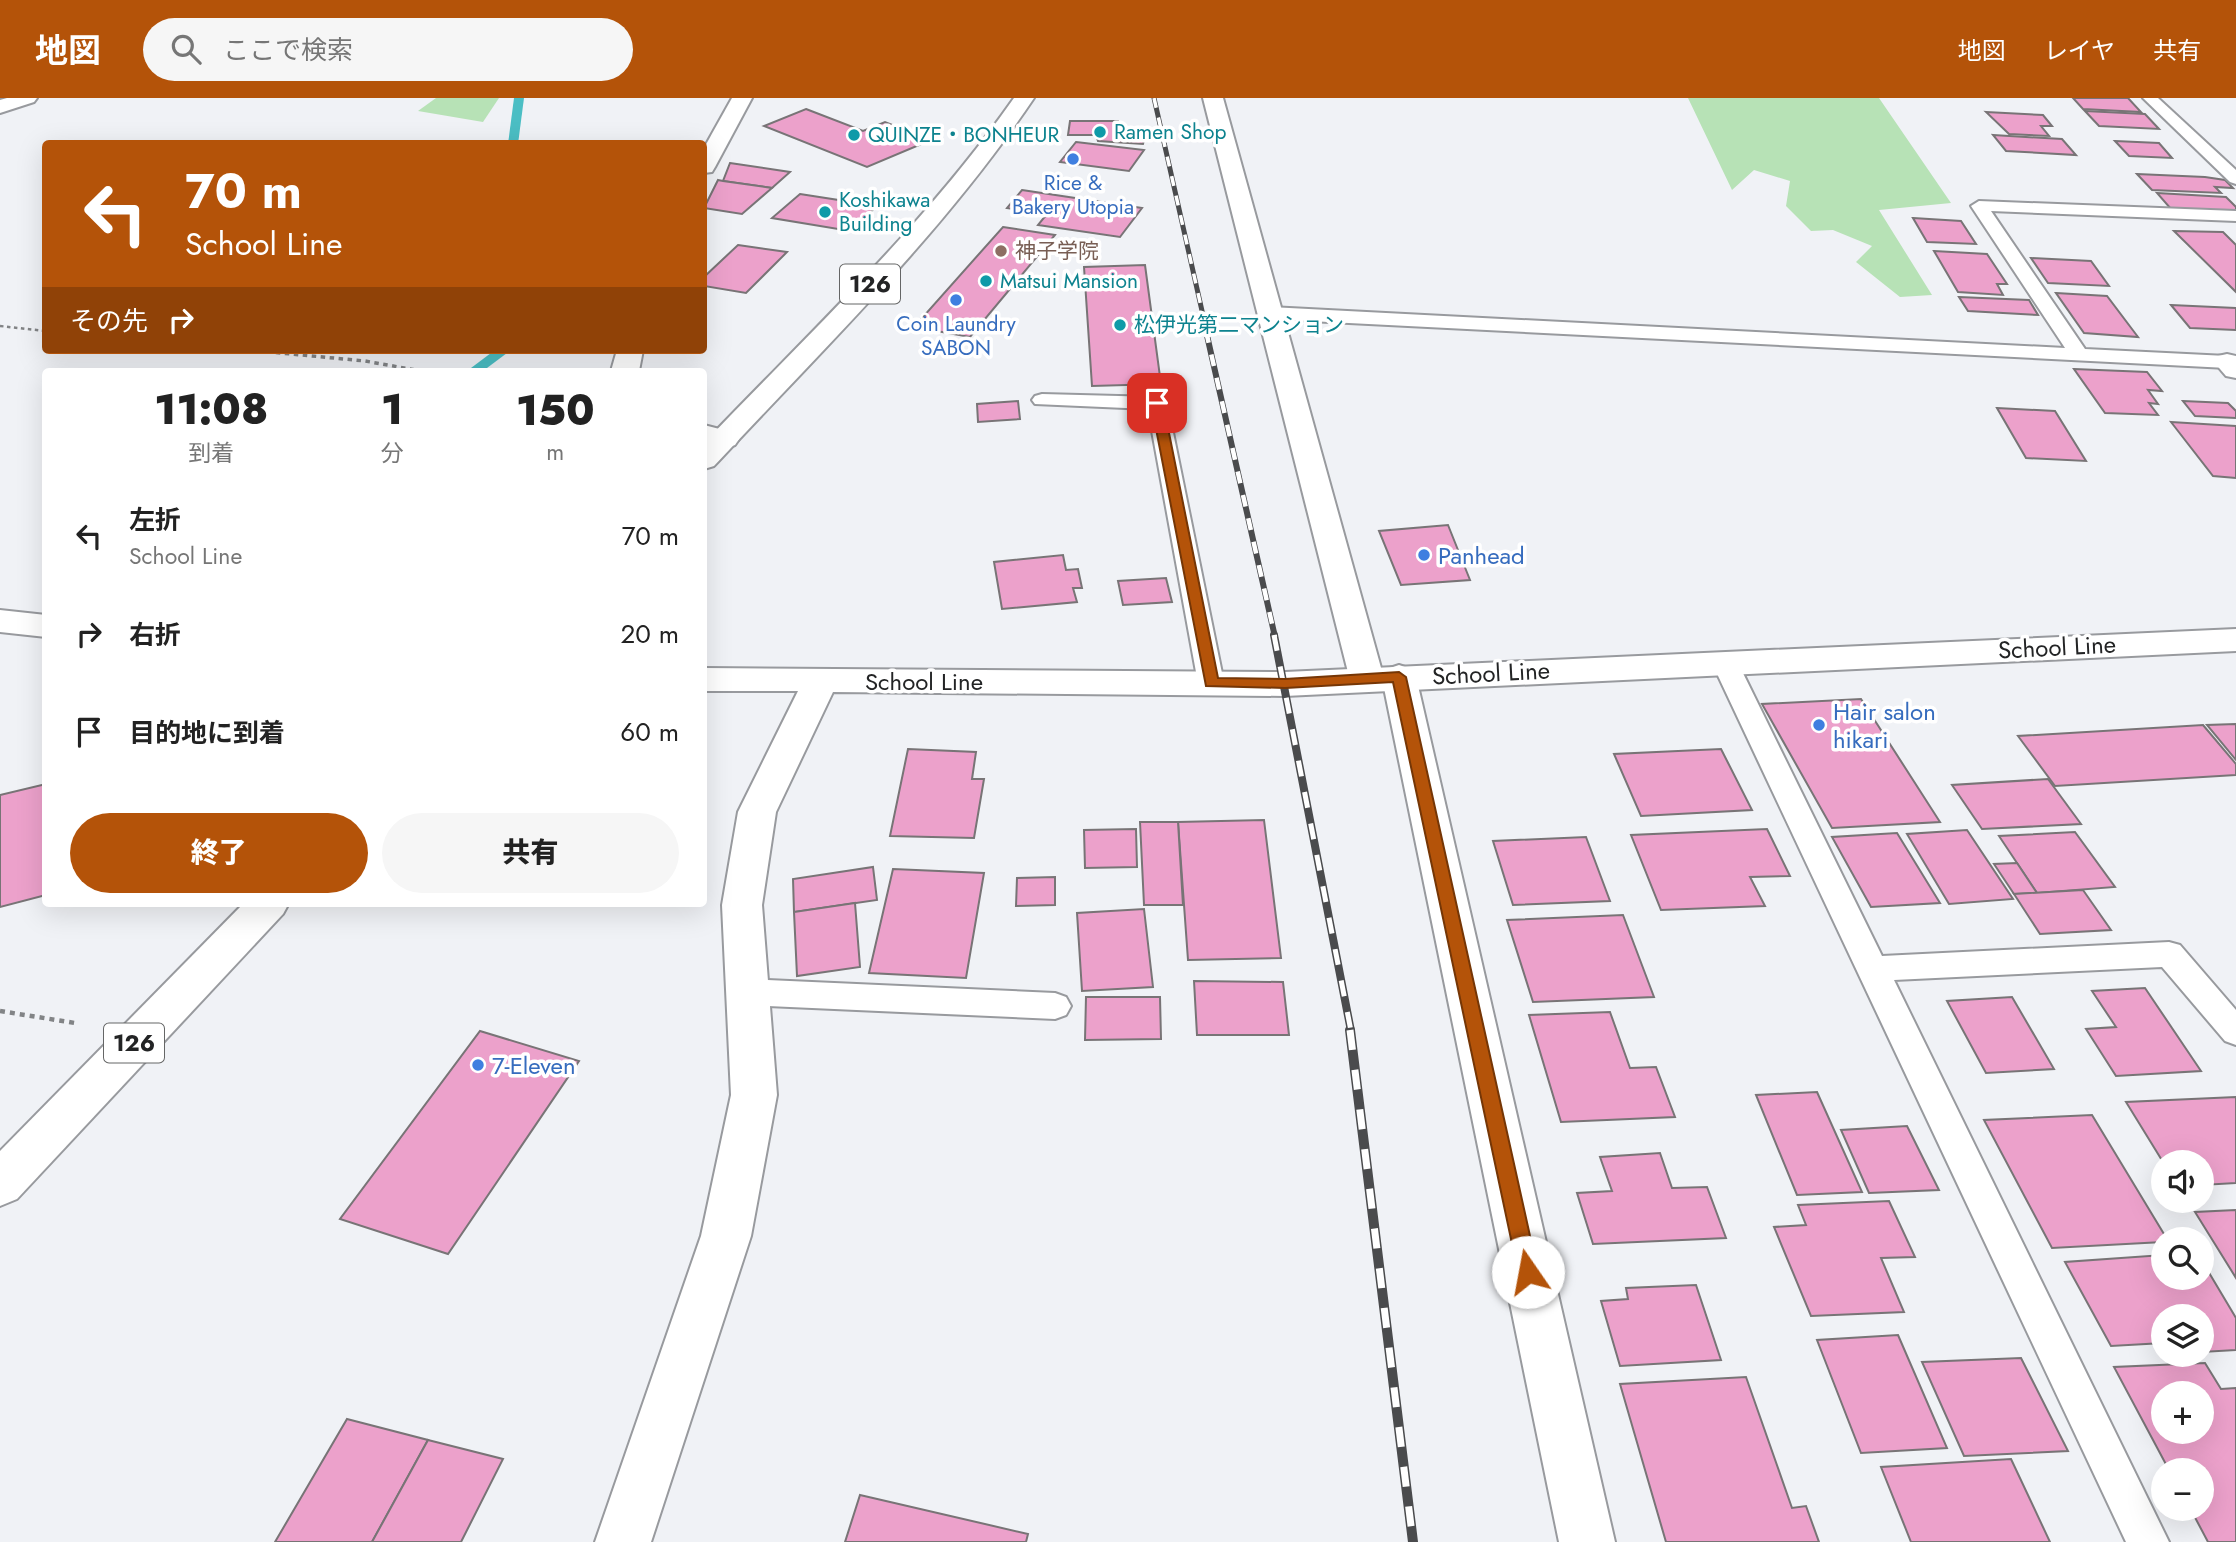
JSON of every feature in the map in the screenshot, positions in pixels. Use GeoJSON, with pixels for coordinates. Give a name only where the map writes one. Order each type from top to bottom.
{"type":"FeatureCollection","features":[{"type":"Feature","properties":{"kind":"main road"},"geometry":{"type":"LineString","coordinates":[[0,101],[10,98]]}},
{"type":"Feature","properties":{"kind":"main road"},"geometry":{"type":"LineString","coordinates":[[0,107],[27,98]]}},
{"type":"Feature","properties":{"kind":"main road"},"geometry":{"type":"LineString","coordinates":[[707,162],[743,98]]}},
{"type":"Feature","properties":{"kind":"main road","name":"126"},"geometry":{"type":"LineString","coordinates":[[707,453],[714,436],[938,212],[985,155],[1024,98]]}},
{"type":"Feature","properties":{"kind":"main road"},"geometry":{"type":"LineString","coordinates":[[1213,98],[1270,313],[1383,678],[1587,1542]]}},
{"type":"Feature","properties":{"kind":"main road"},"geometry":{"type":"LineString","coordinates":[[0,621],[42,626]]}},
{"type":"Feature","properties":{"kind":"main road","name":"School Line"},"geometry":{"type":"LineString","coordinates":[[707,680],[1211,683],[1383,678],[2236,640]]}},
{"type":"Feature","properties":{"kind":"main road"},"geometry":{"type":"LineString","coordinates":[[623,1542],[726,1236],[754,1095],[742,905],[757,812],[821,681]]}},
{"type":"Feature","properties":{"kind":"main road","name":"126"},"geometry":{"type":"LineString","coordinates":[[0,1184],[265,907]]}},
{"type":"Feature","properties":{"kind":"lane"},"geometry":{"type":"LineString","coordinates":[[2150,98],[2236,179]]}},
{"type":"Feature","properties":{"kind":"lane"},"geometry":{"type":"LineString","coordinates":[[2077,352],[1979,206],[2236,216]]}},
{"type":"Feature","properties":{"kind":"lane"},"geometry":{"type":"LineString","coordinates":[[1270,313],[2077,352],[2231,366]]}},
{"type":"Feature","properties":{"kind":"lane"},"geometry":{"type":"LineString","coordinates":[[1042,400],[1157,403],[1211,683]]}},
{"type":"Feature","properties":{"kind":"lane"},"geometry":{"type":"LineString","coordinates":[[1725,663],[2148,1542]]}},
{"type":"Feature","properties":{"kind":"lane"},"geometry":{"type":"LineString","coordinates":[[1872,969],[2169,954],[2236,1032]]}},
{"type":"Feature","properties":{"kind":"lane"},"geometry":{"type":"LineString","coordinates":[[748,992],[1055,1006]]}},
{"type":"Feature","properties":{"kind":"path"},"geometry":{"type":"LineString","coordinates":[[0,326],[42,331]]}},
{"type":"Feature","properties":{"kind":"path"},"geometry":{"type":"LineString","coordinates":[[291,354],[365,361],[404,368]]}},
{"type":"Feature","properties":{"kind":"path"},"geometry":{"type":"LineString","coordinates":[[0,1010],[142,1035]]}},
{"type":"Feature","properties":{"kind":"green space"},"geometry":{"type":"Polygon","coordinates":[[[436,98],[499,98],[483,122],[418,111],[436,98]]]}},
{"type":"Feature","properties":{"kind":"green space"},"geometry":{"type":"Polygon","coordinates":[[[1688,98],[1879,98],[1951,203],[1879,210],[1932,295],[1900,297],[1856,262],[1872,246],[1833,230],[1811,231],[1786,206],[1790,181],[1754,170],[1732,190],[1688,98]]]}},
{"type":"Feature","properties":{"kind":"building"},"geometry":{"type":"Polygon","coordinates":[[[2073,98],[2128,98],[2141,112],[2083,109],[2073,98]]]}},
{"type":"Feature","properties":{"kind":"building","name":"QUINZE・BONHEUR"},"geometry":{"type":"Polygon","coordinates":[[[806,109],[863,131],[885,122],[931,140],[867,167],[764,126],[806,109]]]}},
{"type":"Feature","properties":{"kind":"building"},"geometry":{"type":"Polygon","coordinates":[[[2085,111],[2145,114],[2159,129],[2099,126],[2085,111]]]}},
{"type":"Feature","properties":{"kind":"building"},"geometry":{"type":"Polygon","coordinates":[[[1986,112],[2043,115],[2052,126],[2041,126],[2049,136],[2009,134],[1986,112]]]}},
{"type":"Feature","properties":{"kind":"building","name":"Ramen Shop"},"geometry":{"type":"Polygon","coordinates":[[[1070,121],[1118,121],[1118,131],[1146,133],[1143,144],[1098,141],[1096,135],[1068,135],[1070,121]]]}},
{"type":"Feature","properties":{"kind":"building"},"geometry":{"type":"Polygon","coordinates":[[[1993,135],[2062,139],[2076,155],[2006,151],[1993,135]]]}},
{"type":"Feature","properties":{"kind":"building"},"geometry":{"type":"Polygon","coordinates":[[[2115,141],[2159,143],[2172,158],[2129,156],[2115,141]]]}},
{"type":"Feature","properties":{"kind":"building"},"geometry":{"type":"Polygon","coordinates":[[[1076,142],[1144,150],[1129,171],[1060,162],[1076,142]]]}},
{"type":"Feature","properties":{"kind":"building"},"geometry":{"type":"Polygon","coordinates":[[[730,163],[790,172],[772,188],[723,181],[730,163]]]}},
{"type":"Feature","properties":{"kind":"building"},"geometry":{"type":"Polygon","coordinates":[[[2137,174],[2205,177],[2225,180],[2233,188],[2215,187],[2221,193],[2152,190],[2137,174]]]}},
{"type":"Feature","properties":{"kind":"building"},"geometry":{"type":"Polygon","coordinates":[[[718,180],[772,188],[742,214],[707,208],[707,202],[718,180]]]}},
{"type":"Feature","properties":{"kind":"building"},"geometry":{"type":"Polygon","coordinates":[[[1022,190],[1142,208],[1120,237],[1038,225],[1047,214],[1007,208],[1022,190]]]}},
{"type":"Feature","properties":{"kind":"building"},"geometry":{"type":"Polygon","coordinates":[[[2157,193],[2226,197],[2236,207],[2236,212],[2171,209],[2157,193]]]}},
{"type":"Feature","properties":{"kind":"building","name":"Koshikawa Building"},"geometry":{"type":"Polygon","coordinates":[[[800,194],[877,206],[850,231],[772,218],[800,194]]]}},
{"type":"Feature","properties":{"kind":"building"},"geometry":{"type":"Polygon","coordinates":[[[1913,218],[1961,221],[1976,244],[1927,242],[1913,218]]]}},
{"type":"Feature","properties":{"kind":"building","name":"Matsui Mansion"},"geometry":{"type":"Polygon","coordinates":[[[1003,227],[1055,235],[970,337],[914,327],[1003,227]]]}},
{"type":"Feature","properties":{"kind":"building"},"geometry":{"type":"Polygon","coordinates":[[[2174,231],[2223,232],[2236,245],[2236,292],[2174,231]]]}},
{"type":"Feature","properties":{"kind":"building"},"geometry":{"type":"Polygon","coordinates":[[[738,245],[787,252],[746,293],[707,286],[707,274],[738,245]]]}},
{"type":"Feature","properties":{"kind":"building"},"geometry":{"type":"Polygon","coordinates":[[[1934,251],[1987,254],[2007,284],[1997,284],[2003,295],[1958,292],[1934,251]]]}},
{"type":"Feature","properties":{"kind":"building"},"geometry":{"type":"Polygon","coordinates":[[[2031,258],[2091,261],[2109,286],[2048,283],[2031,258]]]}},
{"type":"Feature","properties":{"kind":"building","name":"松伊光第二マンション"},"geometry":{"type":"Polygon","coordinates":[[[1145,265],[1161,384],[1092,386],[1084,267],[1145,265]]]}},
{"type":"Feature","properties":{"kind":"building"},"geometry":{"type":"Polygon","coordinates":[[[2056,293],[2107,296],[2138,337],[2084,333],[2056,293]]]}},
{"type":"Feature","properties":{"kind":"building"},"geometry":{"type":"Polygon","coordinates":[[[1959,297],[2029,300],[2038,315],[1968,311],[1959,297]]]}},
{"type":"Feature","properties":{"kind":"building"},"geometry":{"type":"Polygon","coordinates":[[[2171,305],[2236,308],[2236,330],[2190,328],[2171,305]]]}},
{"type":"Feature","properties":{"kind":"building"},"geometry":{"type":"Polygon","coordinates":[[[2074,369],[2147,372],[2162,391],[2148,390],[2158,404],[2149,403],[2158,415],[2105,413],[2074,369]]]}},
{"type":"Feature","properties":{"kind":"building"},"geometry":{"type":"Polygon","coordinates":[[[1018,401],[1020,419],[978,422],[977,404],[1018,401]]]}},
{"type":"Feature","properties":{"kind":"building"},"geometry":{"type":"Polygon","coordinates":[[[2183,401],[2228,403],[2236,411],[2236,418],[2195,416],[2183,401]]]}},
{"type":"Feature","properties":{"kind":"building"},"geometry":{"type":"Polygon","coordinates":[[[1997,408],[2055,411],[2086,461],[2026,458],[1997,408]]]}},
{"type":"Feature","properties":{"kind":"building"},"geometry":{"type":"Polygon","coordinates":[[[2171,422],[2236,426],[2236,478],[2213,476],[2171,422]]]}},
{"type":"Feature","properties":{"kind":"building","name":"Panhead"},"geometry":{"type":"Polygon","coordinates":[[[1448,525],[1470,580],[1401,585],[1379,531],[1448,525]]]}},
{"type":"Feature","properties":{"kind":"building"},"geometry":{"type":"Polygon","coordinates":[[[1063,555],[1066,570],[1078,569],[1082,588],[1073,588],[1077,602],[1002,609],[994,562],[1063,555]]]}},
{"type":"Feature","properties":{"kind":"building"},"geometry":{"type":"Polygon","coordinates":[[[1166,578],[1172,602],[1123,605],[1118,581],[1166,578]]]}},
{"type":"Feature","properties":{"kind":"building"},"geometry":{"type":"Polygon","coordinates":[[[1861,699],[1940,822],[1832,828],[1762,704],[1861,699]]]}},
{"type":"Feature","properties":{"kind":"building"},"geometry":{"type":"Polygon","coordinates":[[[2236,724],[2236,760],[2207,725],[2236,724]]]}},
{"type":"Feature","properties":{"kind":"building"},"geometry":{"type":"Polygon","coordinates":[[[2203,725],[2236,764],[2236,775],[2055,786],[2018,736],[2203,725]]]}},
{"type":"Feature","properties":{"kind":"building"},"geometry":{"type":"Polygon","coordinates":[[[908,749],[976,752],[972,779],[984,779],[974,838],[890,836],[908,749]]]}},
{"type":"Feature","properties":{"kind":"building"},"geometry":{"type":"Polygon","coordinates":[[[1721,749],[1752,810],[1641,816],[1614,754],[1721,749]]]}},
{"type":"Feature","properties":{"kind":"building"},"geometry":{"type":"Polygon","coordinates":[[[2048,779],[2081,824],[1982,829],[1952,785],[2048,779]]]}},
{"type":"Feature","properties":{"kind":"building"},"geometry":{"type":"Polygon","coordinates":[[[42,785],[42,896],[0,907],[0,795],[42,785]]]}},
{"type":"Feature","properties":{"kind":"building"},"geometry":{"type":"Polygon","coordinates":[[[1264,820],[1281,958],[1188,960],[1178,822],[1264,820]]]}},
{"type":"Feature","properties":{"kind":"building"},"geometry":{"type":"Polygon","coordinates":[[[1140,822],[1178,822],[1183,905],[1144,905],[1140,822]]]}},
{"type":"Feature","properties":{"kind":"building"},"geometry":{"type":"Polygon","coordinates":[[[1136,829],[1137,867],[1085,868],[1084,830],[1136,829]]]}},
{"type":"Feature","properties":{"kind":"building"},"geometry":{"type":"Polygon","coordinates":[[[1767,829],[1790,876],[1750,877],[1765,906],[1661,910],[1631,835],[1767,829]]]}},
{"type":"Feature","properties":{"kind":"building"},"geometry":{"type":"Polygon","coordinates":[[[1967,830],[2013,899],[1949,904],[1907,834],[1967,830]]]}},
{"type":"Feature","properties":{"kind":"building"},"geometry":{"type":"Polygon","coordinates":[[[2075,832],[2115,887],[2037,893],[1999,836],[2075,832]]]}},
{"type":"Feature","properties":{"kind":"building"},"geometry":{"type":"Polygon","coordinates":[[[1897,833],[1940,903],[1871,907],[1832,837],[1897,833]]]}},
{"type":"Feature","properties":{"kind":"building"},"geometry":{"type":"Polygon","coordinates":[[[1586,837],[1610,901],[1513,905],[1493,841],[1586,837]]]}},
{"type":"Feature","properties":{"kind":"building"},"geometry":{"type":"Polygon","coordinates":[[[2017,863],[2037,893],[2014,894],[1994,864],[2017,863]]]}},
{"type":"Feature","properties":{"kind":"building"},"geometry":{"type":"Polygon","coordinates":[[[873,867],[877,900],[794,912],[793,879],[873,867]]]}},
{"type":"Feature","properties":{"kind":"building"},"geometry":{"type":"Polygon","coordinates":[[[893,869],[984,873],[966,978],[869,973],[893,869]]]}},
{"type":"Feature","properties":{"kind":"building"},"geometry":{"type":"Polygon","coordinates":[[[1055,877],[1055,905],[1016,906],[1017,878],[1055,877]]]}},
{"type":"Feature","properties":{"kind":"building"},"geometry":{"type":"Polygon","coordinates":[[[2083,890],[2111,930],[2040,934],[2014,894],[2083,890]]]}},
{"type":"Feature","properties":{"kind":"building"},"geometry":{"type":"Polygon","coordinates":[[[855,903],[860,967],[797,976],[794,912],[855,903]]]}},
{"type":"Feature","properties":{"kind":"building"},"geometry":{"type":"Polygon","coordinates":[[[1144,909],[1153,987],[1082,991],[1077,913],[1144,909]]]}},
{"type":"Feature","properties":{"kind":"building"},"geometry":{"type":"Polygon","coordinates":[[[1623,915],[1654,997],[1533,1002],[1507,920],[1623,915]]]}},
{"type":"Feature","properties":{"kind":"building"},"geometry":{"type":"Polygon","coordinates":[[[1194,981],[1283,982],[1289,1035],[1197,1035],[1194,981]]]}},
{"type":"Feature","properties":{"kind":"building"},"geometry":{"type":"Polygon","coordinates":[[[2145,988],[2201,1071],[2116,1076],[2086,1029],[2116,1027],[2092,991],[2145,988]]]}},
{"type":"Feature","properties":{"kind":"building"},"geometry":{"type":"Polygon","coordinates":[[[1086,997],[1160,997],[1161,1039],[1085,1040],[1086,997]]]}},
{"type":"Feature","properties":{"kind":"building"},"geometry":{"type":"Polygon","coordinates":[[[2012,997],[2054,1069],[1986,1073],[1947,1001],[2012,997]]]}},
{"type":"Feature","properties":{"kind":"building"},"geometry":{"type":"Polygon","coordinates":[[[1610,1012],[1630,1068],[1656,1067],[1675,1117],[1561,1122],[1529,1015],[1610,1012]]]}},
{"type":"Feature","properties":{"kind":"building"},"geometry":{"type":"Polygon","coordinates":[[[480,1031],[579,1061],[448,1254],[340,1219],[480,1031]]]}},
{"type":"Feature","properties":{"kind":"building"},"geometry":{"type":"Polygon","coordinates":[[[1817,1092],[1862,1192],[1797,1195],[1756,1095],[1817,1092]]]}},
{"type":"Feature","properties":{"kind":"building"},"geometry":{"type":"Polygon","coordinates":[[[2236,1097],[2236,1183],[2214,1184],[2214,1150],[2156,1150],[2126,1102],[2236,1097]]]}},
{"type":"Feature","properties":{"kind":"building"},"geometry":{"type":"Polygon","coordinates":[[[2092,1115],[2160,1227],[2151,1227],[2151,1243],[2052,1248],[1984,1120],[2092,1115]]]}},
{"type":"Feature","properties":{"kind":"building"},"geometry":{"type":"Polygon","coordinates":[[[1907,1126],[1939,1190],[1869,1193],[1841,1130],[1907,1126]]]}},
{"type":"Feature","properties":{"kind":"building"},"geometry":{"type":"Polygon","coordinates":[[[1660,1153],[1672,1188],[1707,1187],[1726,1238],[1593,1244],[1577,1193],[1612,1191],[1600,1157],[1660,1153]]]}},
{"type":"Feature","properties":{"kind":"building"},"geometry":{"type":"Polygon","coordinates":[[[1889,1201],[1915,1257],[1881,1258],[1904,1312],[1811,1316],[1774,1227],[1806,1225],[1798,1205],[1889,1201]]]}},
{"type":"Feature","properties":{"kind":"building"},"geometry":{"type":"Polygon","coordinates":[[[2236,1210],[2236,1278],[2214,1243],[2214,1227],[2204,1227],[2196,1213],[2236,1210]]]}},
{"type":"Feature","properties":{"kind":"building"},"geometry":{"type":"Polygon","coordinates":[[[2151,1256],[2151,1290],[2214,1290],[2214,1281],[2236,1318],[2236,1350],[2214,1351],[2214,1304],[2151,1304],[2151,1344],[2111,1346],[2065,1262],[2151,1256]]]}},
{"type":"Feature","properties":{"kind":"building"},"geometry":{"type":"Polygon","coordinates":[[[1696,1285],[1721,1360],[1620,1366],[1601,1301],[1628,1299],[1626,1288],[1696,1285]]]}},
{"type":"Feature","properties":{"kind":"building"},"geometry":{"type":"Polygon","coordinates":[[[1898,1335],[1947,1448],[1861,1453],[1817,1340],[1898,1335]]]}},
{"type":"Feature","properties":{"kind":"building"},"geometry":{"type":"Polygon","coordinates":[[[2021,1358],[2068,1451],[1964,1456],[1922,1362],[2021,1358]]]}},
{"type":"Feature","properties":{"kind":"building"},"geometry":{"type":"Polygon","coordinates":[[[2114,1367],[2207,1367],[2221,1389],[2236,1388],[2236,1542],[2208,1542],[2197,1521],[2214,1521],[2214,1458],[2163,1458],[2155,1444],[2214,1444],[2214,1381],[2151,1381],[2151,1436],[2114,1367]]]}},
{"type":"Feature","properties":{"kind":"building"},"geometry":{"type":"Polygon","coordinates":[[[1746,1377],[1792,1508],[1806,1506],[1819,1542],[1666,1542],[1620,1384],[1746,1377]]]}},
{"type":"Feature","properties":{"kind":"building"},"geometry":{"type":"Polygon","coordinates":[[[347,1419],[428,1440],[372,1542],[275,1542],[347,1419]]]}},
{"type":"Feature","properties":{"kind":"building"},"geometry":{"type":"Polygon","coordinates":[[[428,1440],[503,1459],[461,1542],[372,1542],[428,1440]]]}},
{"type":"Feature","properties":{"kind":"building"},"geometry":{"type":"Polygon","coordinates":[[[2011,1459],[2050,1542],[1911,1542],[1881,1467],[2011,1459]]]}},
{"type":"Feature","properties":{"kind":"building"},"geometry":{"type":"Polygon","coordinates":[[[860,1495],[1028,1534],[1026,1542],[845,1542],[860,1495]]]}},
{"type":"Feature","properties":{"kind":"waterway"},"geometry":{"type":"LineString","coordinates":[[514,140],[519,98]]}},
{"type":"Feature","properties":{"kind":"waterway"},"geometry":{"type":"LineString","coordinates":[[478,368],[498,354]]}},
{"type":"Feature","properties":{"kind":"railway"},"geometry":{"type":"LineString","coordinates":[[1154,98],[1207,333]]}},
{"type":"Feature","properties":{"kind":"railway"},"geometry":{"type":"LineString","coordinates":[[1206,331],[1275,637]]}},
{"type":"Feature","properties":{"kind":"railway"},"geometry":{"type":"LineString","coordinates":[[1274,635],[1351,1031]]}},
{"type":"Feature","properties":{"kind":"railway"},"geometry":{"type":"LineString","coordinates":[[1350,1030],[1413,1542]]}},
{"type":"Feature","properties":{"kind":"place","name":"Ramen Shop"},"geometry":{"type":"Point","coordinates":[1100,132]}},
{"type":"Feature","properties":{"kind":"place","name":"QUINZE・BONHEUR"},"geometry":{"type":"Point","coordinates":[854,135]}},
{"type":"Feature","properties":{"kind":"place","name":"Rice & Bakery Utopia"},"geometry":{"type":"Point","coordinates":[1073,159]}},
{"type":"Feature","properties":{"kind":"place","name":"Koshikawa Building"},"geometry":{"type":"Point","coordinates":[825,212]}},
{"type":"Feature","properties":{"kind":"place","name":"神子学院"},"geometry":{"type":"Point","coordinates":[1001,251]}},
{"type":"Feature","properties":{"kind":"place","name":"Matsui Mansion"},"geometry":{"type":"Point","coordinates":[986,281]}},
{"type":"Feature","properties":{"kind":"place","name":"Coin Laundry SABON"},"geometry":{"type":"Point","coordinates":[956,300]}},
{"type":"Feature","properties":{"kind":"place","name":"松伊光第二マンション"},"geometry":{"type":"Point","coordinates":[1120,325]}},
{"type":"Feature","properties":{"kind":"place","name":"Panhead"},"geometry":{"type":"Point","coordinates":[1424,555]}},
{"type":"Feature","properties":{"kind":"place","name":"Hair salon hikari"},"geometry":{"type":"Point","coordinates":[1819,725]}},
{"type":"Feature","properties":{"kind":"place","name":"7-Eleven"},"geometry":{"type":"Point","coordinates":[478,1065]}},
{"type":"Feature","properties":{"kind":"route"},"geometry":{"type":"LineString","coordinates":[[1157,403],[1211,683],[1285,684],[1399,677],[1528,1272]]}}]}
